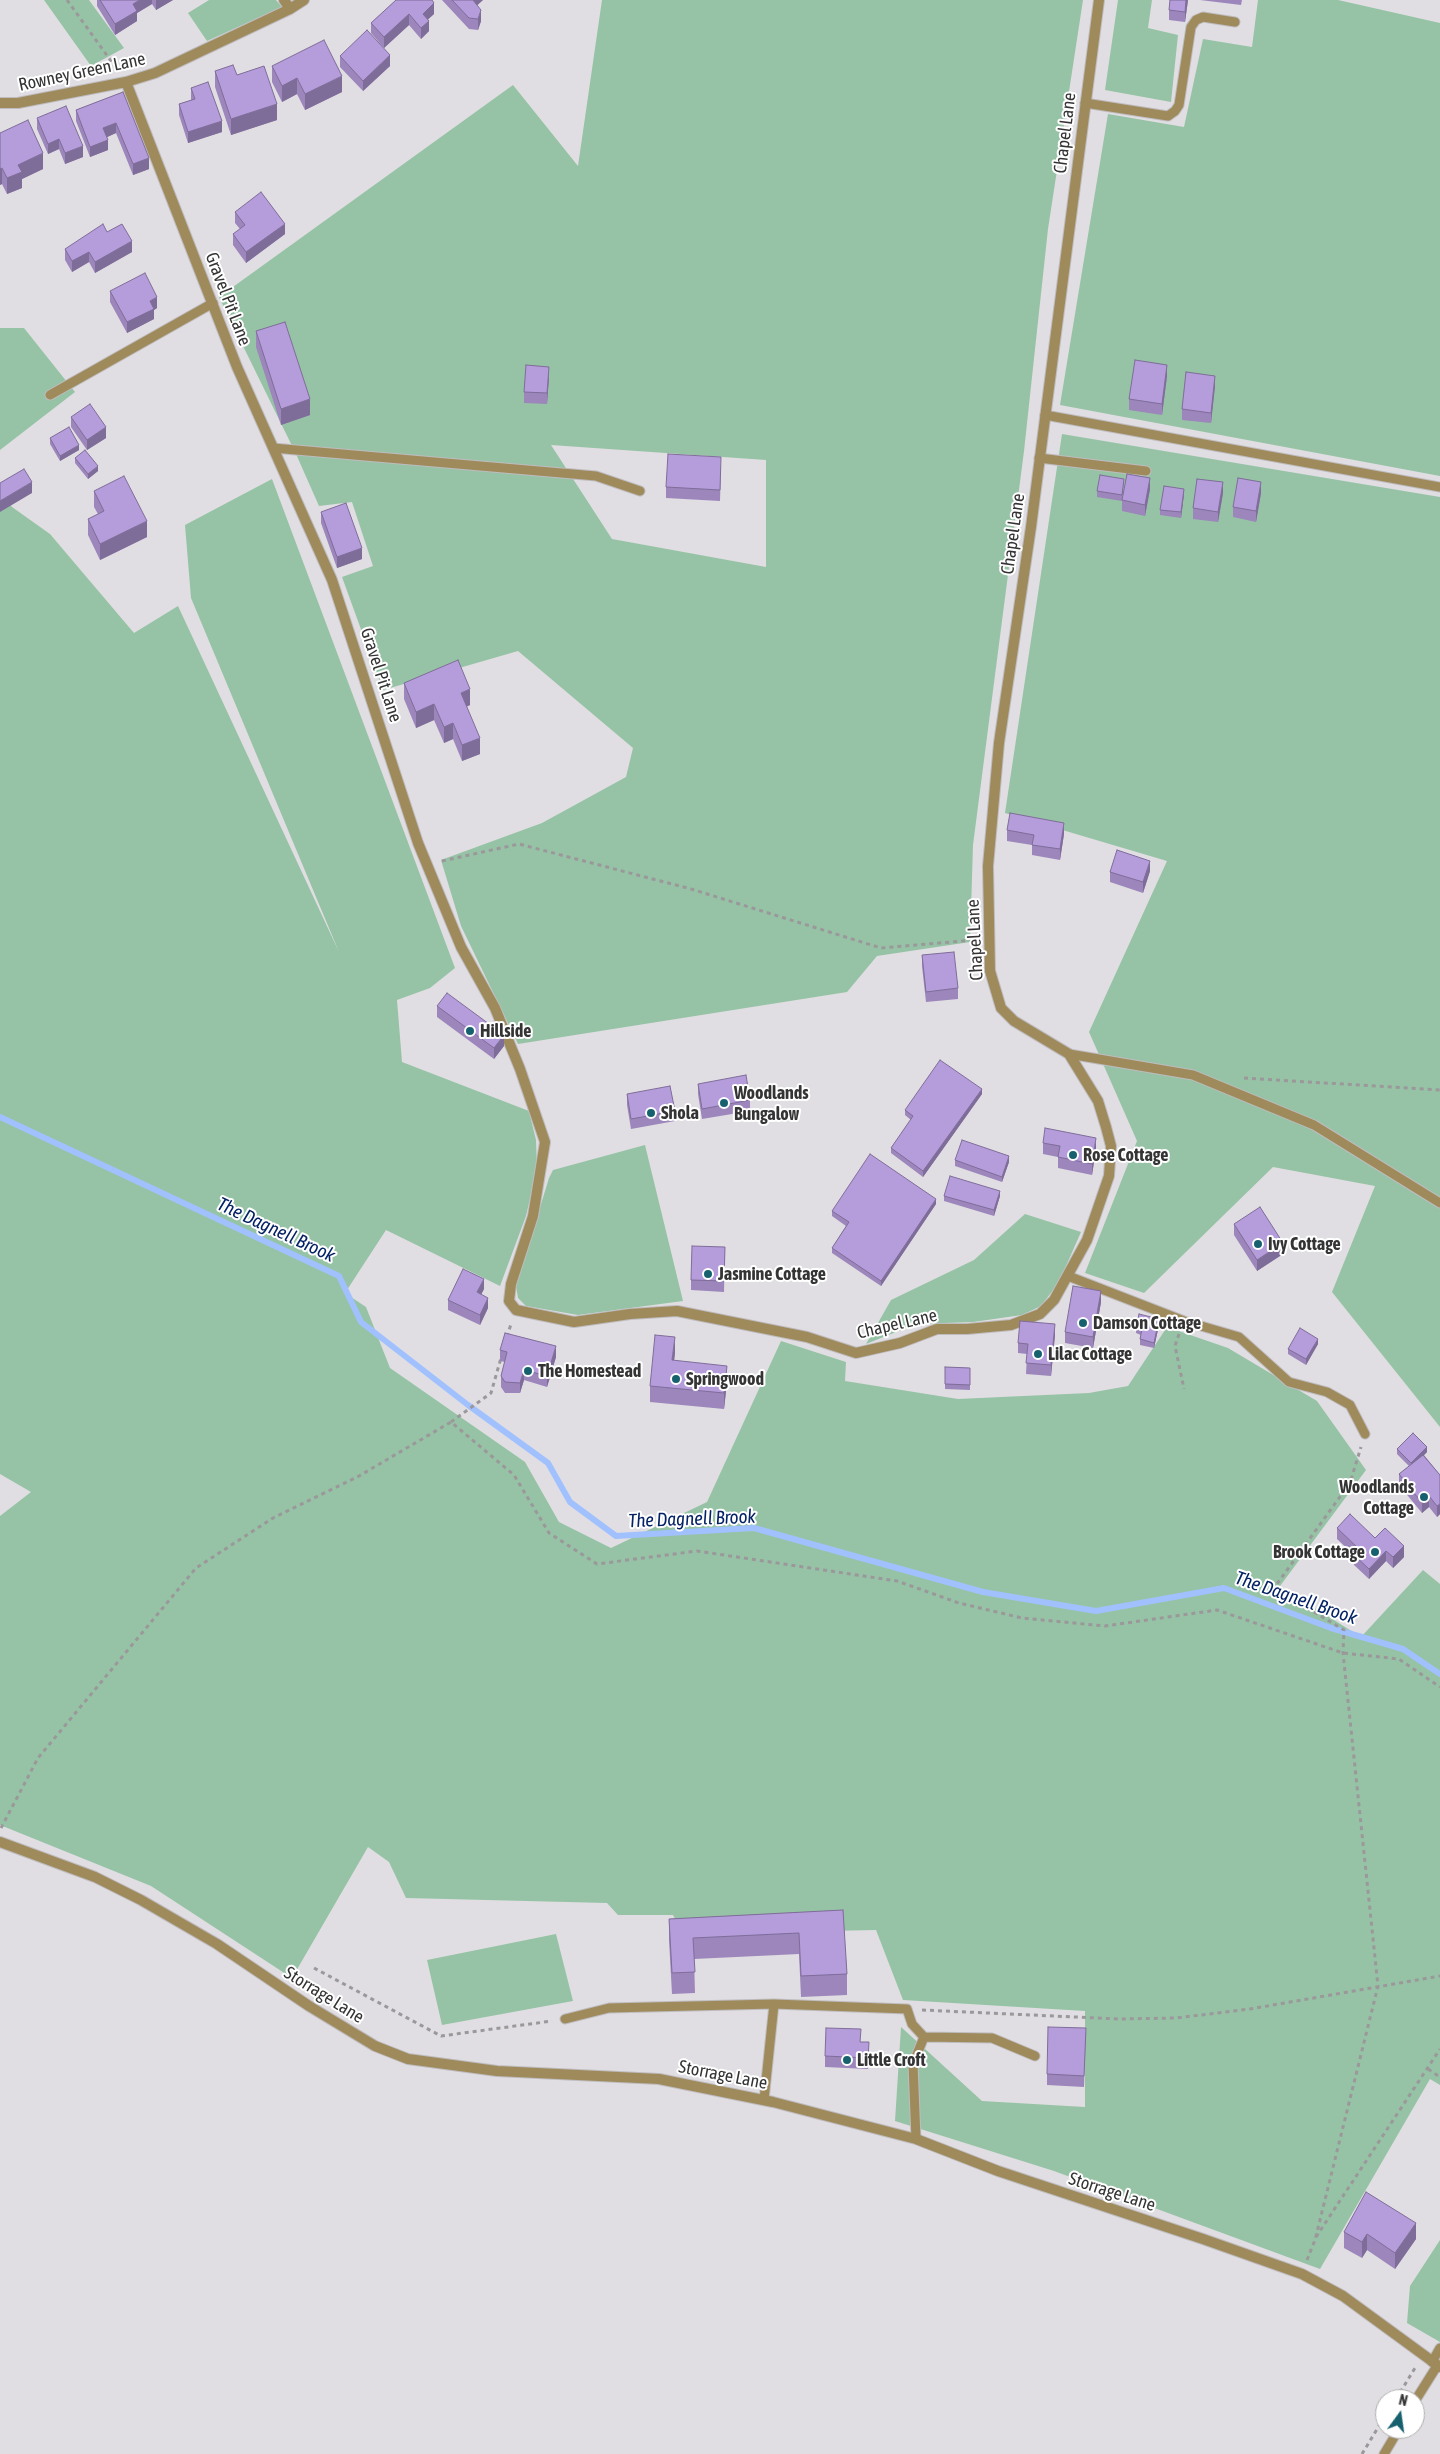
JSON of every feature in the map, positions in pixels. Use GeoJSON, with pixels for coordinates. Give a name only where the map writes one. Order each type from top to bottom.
{"type":"FeatureCollection","features":[{"type":"Feature","properties":{"kind":"street"},"geometry":{"type":"LineString","coordinates":[[284,0],[290,9]]}},
{"type":"Feature","properties":{"kind":"street","name":"Rowney Green Lane"},"geometry":{"type":"LineString","coordinates":[[0,103],[18,103],[126,82],[155,73],[290,9],[304,0]]}},
{"type":"Feature","properties":{"kind":"street","name":"Chapel Lane"},"geometry":{"type":"LineString","coordinates":[[516,1310],[574,1322],[630,1314],[677,1311],[807,1337],[856,1352],[900,1343],[937,1329],[1011,1325],[1040,1314],[1054,1300],[1068,1276],[1095,1220],[1111,1162],[1111,1146],[1098,1101],[1069,1054],[1014,1021],[1001,1008],[990,971],[988,866],[999,743],[1040,458],[1099,0]]}},
{"type":"Feature","properties":{"kind":"street","name":"Gravel Pit Lane"},"geometry":{"type":"LineString","coordinates":[[126,82],[237,367],[332,580],[427,865],[461,947],[494,1008],[520,1069],[545,1142],[534,1216],[511,1284],[509,1301],[516,1310]]}},
{"type":"Feature","properties":{"kind":"street","name":"Storrage Lane"},"geometry":{"type":"LineString","coordinates":[[0,1842],[95,1877],[141,1900],[217,1944],[309,2006],[375,2046],[408,2059],[497,2071],[659,2079],[764,2100],[916,2139],[998,2171],[1302,2274],[1343,2296],[1436,2365]]}},
{"type":"Feature","properties":{"kind":"lane"},"geometry":{"type":"LineString","coordinates":[[1085,103],[1168,116],[1175,111],[1179,104],[1191,27],[1196,20],[1203,17],[1235,22]]}},
{"type":"Feature","properties":{"kind":"lane"},"geometry":{"type":"LineString","coordinates":[[50,395],[213,302]]}},
{"type":"Feature","properties":{"kind":"lane"},"geometry":{"type":"LineString","coordinates":[[1045,415],[1440,487]]}},
{"type":"Feature","properties":{"kind":"lane"},"geometry":{"type":"LineString","coordinates":[[273,448],[596,476],[640,491]]}},
{"type":"Feature","properties":{"kind":"lane"},"geometry":{"type":"LineString","coordinates":[[1040,458],[1146,471]]}},
{"type":"Feature","properties":{"kind":"lane"},"geometry":{"type":"LineString","coordinates":[[1069,1054],[1193,1075],[1314,1125],[1440,1203]]}},
{"type":"Feature","properties":{"kind":"lane"},"geometry":{"type":"LineString","coordinates":[[1068,1276],[1184,1321],[1239,1337],[1289,1382],[1327,1392],[1350,1404],[1365,1434]]}},
{"type":"Feature","properties":{"kind":"lane"},"geometry":{"type":"LineString","coordinates":[[764,2100],[774,2004]]}},
{"type":"Feature","properties":{"kind":"lane"},"geometry":{"type":"LineString","coordinates":[[565,2020],[609,2008],[774,2004],[907,2009],[912,2024],[924,2037],[992,2038],[1035,2056]]}},
{"type":"Feature","properties":{"kind":"lane"},"geometry":{"type":"LineString","coordinates":[[916,2139],[913,2064],[924,2037]]}},
{"type":"Feature","properties":{"kind":"lane"},"geometry":{"type":"LineString","coordinates":[[1422,2389],[1436,2365],[1440,2348]]}},
{"type":"Feature","properties":{"kind":"lane"},"geometry":{"type":"LineString","coordinates":[[1384,2454],[1393,2439]]}},
{"type":"Feature","properties":{"kind":"path"},"geometry":{"type":"LineString","coordinates":[[67,0],[126,82]]}},
{"type":"Feature","properties":{"kind":"path"},"geometry":{"type":"LineString","coordinates":[[427,865],[519,844],[691,889],[881,948],[990,939]]}},
{"type":"Feature","properties":{"kind":"path"},"geometry":{"type":"LineString","coordinates":[[1243,1078],[1440,1090]]}},
{"type":"Feature","properties":{"kind":"path"},"geometry":{"type":"LineString","coordinates":[[505,1343],[516,1310]]}},
{"type":"Feature","properties":{"kind":"path"},"geometry":{"type":"LineString","coordinates":[[1184,1321],[1175,1346],[1184,1389]]}},
{"type":"Feature","properties":{"kind":"path"},"geometry":{"type":"LineString","coordinates":[[0,1830],[38,1758],[196,1568],[274,1518],[359,1476],[460,1416],[491,1394],[502,1352]]}},
{"type":"Feature","properties":{"kind":"path"},"geometry":{"type":"LineString","coordinates":[[451,1422],[514,1475],[549,1533],[596,1564],[697,1551],[897,1581],[958,1604],[1022,1618],[1105,1626],[1217,1610],[1342,1653],[1399,1659],[1440,1687]]}},
{"type":"Feature","properties":{"kind":"path"},"geometry":{"type":"LineString","coordinates":[[1302,2274],[1315,2240],[1378,1986],[1342,1653],[1344,1630],[1274,1588],[1350,1483],[1365,1434]]}},
{"type":"Feature","properties":{"kind":"path"},"geometry":{"type":"LineString","coordinates":[[314,1968],[441,2036],[565,2020]]}},
{"type":"Feature","properties":{"kind":"path"},"geometry":{"type":"LineString","coordinates":[[907,2009],[1119,2019],[1176,2018],[1250,2009],[1440,1976]]}},
{"type":"Feature","properties":{"kind":"path"},"geometry":{"type":"LineString","coordinates":[[1315,2240],[1440,2049]]}},
{"type":"Feature","properties":{"kind":"path"},"geometry":{"type":"LineString","coordinates":[[1428,2069],[1440,2077]]}},
{"type":"Feature","properties":{"kind":"path"},"geometry":{"type":"LineString","coordinates":[[1402,2389],[1421,2353]]}},
{"type":"Feature","properties":{"kind":"path"},"geometry":{"type":"LineString","coordinates":[[1362,2454],[1375,2433]]}},
{"type":"Feature","properties":{"kind":"green space"},"geometry":{"type":"Polygon","coordinates":[[[44,0],[89,0],[124,48],[91,66],[44,0]]]}},
{"type":"Feature","properties":{"kind":"green space"},"geometry":{"type":"Polygon","coordinates":[[[209,0],[276,0],[282,7],[207,41],[188,13],[209,0]]]}},
{"type":"Feature","properties":{"kind":"green space"},"geometry":{"type":"Polygon","coordinates":[[[602,0],[1083,0],[1048,229],[1024,451],[973,845],[970,942],[877,956],[847,992],[518,1044],[461,926],[441,860],[542,823],[626,777],[633,748],[518,651],[383,690],[342,577],[373,566],[352,502],[319,506],[296,454],[219,297],[513,85],[578,166],[602,0]],[[551,445],[612,539],[766,567],[766,460],[551,445]]]}},
{"type":"Feature","properties":{"kind":"green space"},"geometry":{"type":"Polygon","coordinates":[[[1118,0],[1152,0],[1148,28],[1178,35],[1171,102],[1105,90],[1118,0]]]}},
{"type":"Feature","properties":{"kind":"green space"},"geometry":{"type":"Polygon","coordinates":[[[1258,0],[1338,0],[1440,23],[1440,476],[1060,405],[1108,114],[1184,127],[1203,39],[1252,47],[1258,0]]]}},
{"type":"Feature","properties":{"kind":"green space"},"geometry":{"type":"Polygon","coordinates":[[[0,328],[24,328],[75,392],[0,450],[0,328]]]}},
{"type":"Feature","properties":{"kind":"green space"},"geometry":{"type":"Polygon","coordinates":[[[1062,434],[1440,497],[1440,1427],[1332,1292],[1375,1186],[1273,1167],[1144,1293],[1085,1273],[1137,1141],[1089,1032],[1167,861],[1005,813],[1062,434]]]}},
{"type":"Feature","properties":{"kind":"green space"},"geometry":{"type":"Polygon","coordinates":[[[272,479],[455,968],[430,988],[397,1000],[402,1062],[529,1111],[536,1140],[537,1168],[526,1216],[500,1286],[386,1230],[345,1293],[366,1307],[390,1368],[525,1462],[559,1522],[611,1548],[707,1502],[781,1341],[846,1362],[845,1381],[958,1399],[1089,1393],[1128,1386],[1167,1327],[1228,1348],[1317,1401],[1366,1470],[1280,1586],[1361,1637],[1423,1570],[1440,1584],[1440,2085],[1430,2079],[1320,2269],[1054,2171],[895,2121],[901,2027],[982,2101],[1085,2107],[1085,2011],[903,2000],[876,1930],[683,1934],[673,1915],[618,1915],[607,1903],[406,1898],[389,1862],[368,1847],[292,1978],[151,1886],[0,1825],[0,1516],[31,1492],[0,1474],[0,492],[12,507],[50,534],[134,633],[178,606],[339,952],[191,598],[185,525],[272,479]]]}},
{"type":"Feature","properties":{"kind":"green space"},"geometry":{"type":"Polygon","coordinates":[[[645,1145],[683,1301],[578,1315],[526,1306],[518,1298],[516,1286],[553,1170],[645,1145]]]}},
{"type":"Feature","properties":{"kind":"green space"},"geometry":{"type":"Polygon","coordinates":[[[1025,1214],[1081,1232],[1059,1282],[1041,1306],[1022,1315],[973,1322],[916,1324],[866,1344],[891,1300],[974,1260],[1025,1214]]]}},
{"type":"Feature","properties":{"kind":"green space"},"geometry":{"type":"Polygon","coordinates":[[[556,1934],[573,2001],[442,2025],[427,1960],[556,1934]]]}},
{"type":"Feature","properties":{"kind":"green space"},"geometry":{"type":"Polygon","coordinates":[[[1440,2240],[1440,2342],[1407,2323],[1410,2286],[1440,2240]]]}},
{"type":"Feature","properties":{"kind":"building"},"geometry":{"type":"Polygon","coordinates":[[[100,0],[140,0],[133,4],[137,11],[115,24],[100,0]]]}},
{"type":"Feature","properties":{"kind":"building"},"geometry":{"type":"Polygon","coordinates":[[[396,0],[432,0],[434,3],[423,14],[429,21],[421,28],[409,14],[384,37],[371,23],[396,0]]]}},
{"type":"Feature","properties":{"kind":"building"},"geometry":{"type":"Polygon","coordinates":[[[452,0],[473,0],[481,10],[478,19],[469,18],[452,0]]]}},
{"type":"Feature","properties":{"kind":"building"},"geometry":{"type":"Polygon","coordinates":[[[1170,0],[1186,0],[1185,12],[1169,10],[1170,0]]]}},
{"type":"Feature","properties":{"kind":"building"},"geometry":{"type":"Polygon","coordinates":[[[367,30],[390,55],[363,81],[340,56],[367,30]]]}},
{"type":"Feature","properties":{"kind":"building"},"geometry":{"type":"Polygon","coordinates":[[[324,40],[342,76],[305,94],[297,78],[282,86],[272,66],[324,40]]]}},
{"type":"Feature","properties":{"kind":"building"},"geometry":{"type":"Polygon","coordinates":[[[233,65],[237,75],[264,66],[277,104],[231,119],[215,71],[233,65]]]}},
{"type":"Feature","properties":{"kind":"building"},"geometry":{"type":"Polygon","coordinates":[[[208,82],[222,121],[188,132],[179,104],[195,99],[191,88],[208,82]]]}},
{"type":"Feature","properties":{"kind":"building"},"geometry":{"type":"Polygon","coordinates":[[[123,92],[149,158],[133,164],[116,123],[103,128],[108,140],[90,147],[76,110],[123,92]]]}},
{"type":"Feature","properties":{"kind":"building"},"geometry":{"type":"Polygon","coordinates":[[[66,106],[83,146],[65,153],[59,139],[48,144],[37,118],[66,106]]]}},
{"type":"Feature","properties":{"kind":"building"},"geometry":{"type":"Polygon","coordinates":[[[28,120],[43,153],[18,165],[22,172],[7,178],[2,168],[0,169],[0,133],[28,120]]]}},
{"type":"Feature","properties":{"kind":"building"},"geometry":{"type":"Polygon","coordinates":[[[261,192],[285,224],[246,252],[233,234],[245,225],[235,212],[261,192]]]}},
{"type":"Feature","properties":{"kind":"building"},"geometry":{"type":"Polygon","coordinates":[[[103,224],[107,232],[122,224],[132,241],[95,262],[89,252],[72,261],[65,249],[103,224]]]}},
{"type":"Feature","properties":{"kind":"building"},"geometry":{"type":"Polygon","coordinates":[[[145,273],[157,297],[150,301],[154,309],[127,322],[110,291],[145,273]]]}},
{"type":"Feature","properties":{"kind":"building"},"geometry":{"type":"Polygon","coordinates":[[[285,322],[310,399],[281,409],[256,331],[285,322]]]}},
{"type":"Feature","properties":{"kind":"building"},"geometry":{"type":"Polygon","coordinates":[[[1135,360],[1167,365],[1162,404],[1129,399],[1135,360]]]}},
{"type":"Feature","properties":{"kind":"building"},"geometry":{"type":"Polygon","coordinates":[[[526,365],[549,367],[547,393],[524,392],[526,365]]]}},
{"type":"Feature","properties":{"kind":"building"},"geometry":{"type":"Polygon","coordinates":[[[1186,372],[1215,376],[1211,413],[1182,409],[1186,372]]]}},
{"type":"Feature","properties":{"kind":"building"},"geometry":{"type":"Polygon","coordinates":[[[90,404],[106,427],[87,440],[71,417],[90,404]]]}},
{"type":"Feature","properties":{"kind":"building"},"geometry":{"type":"Polygon","coordinates":[[[69,427],[79,445],[60,456],[50,438],[69,427]]]}},
{"type":"Feature","properties":{"kind":"building"},"geometry":{"type":"Polygon","coordinates":[[[85,450],[98,466],[88,474],[75,458],[85,450]]]}},
{"type":"Feature","properties":{"kind":"building"},"geometry":{"type":"Polygon","coordinates":[[[668,454],[721,457],[720,490],[666,487],[668,454]]]}},
{"type":"Feature","properties":{"kind":"building"},"geometry":{"type":"Polygon","coordinates":[[[24,469],[32,482],[0,501],[0,483],[24,469]]]}},
{"type":"Feature","properties":{"kind":"building"},"geometry":{"type":"Polygon","coordinates":[[[1127,474],[1150,478],[1145,505],[1122,500],[1127,474]]]}},
{"type":"Feature","properties":{"kind":"building"},"geometry":{"type":"Polygon","coordinates":[[[1100,475],[1124,479],[1122,495],[1097,491],[1100,475]]]}},
{"type":"Feature","properties":{"kind":"building"},"geometry":{"type":"Polygon","coordinates":[[[124,476],[147,521],[100,544],[88,519],[104,511],[94,491],[124,476]]]}},
{"type":"Feature","properties":{"kind":"building"},"geometry":{"type":"Polygon","coordinates":[[[1238,478],[1261,482],[1256,511],[1233,507],[1238,478]]]}},
{"type":"Feature","properties":{"kind":"building"},"geometry":{"type":"Polygon","coordinates":[[[1197,479],[1223,482],[1218,512],[1193,508],[1197,479]]]}},
{"type":"Feature","properties":{"kind":"building"},"geometry":{"type":"Polygon","coordinates":[[[1164,486],[1184,489],[1181,512],[1160,510],[1164,486]]]}},
{"type":"Feature","properties":{"kind":"building"},"geometry":{"type":"Polygon","coordinates":[[[346,503],[362,548],[337,557],[321,512],[346,503]]]}},
{"type":"Feature","properties":{"kind":"building"},"geometry":{"type":"Polygon","coordinates":[[[458,660],[470,689],[461,693],[480,738],[462,745],[453,723],[444,727],[434,704],[416,712],[404,683],[458,660]]]}},
{"type":"Feature","properties":{"kind":"building"},"geometry":{"type":"Polygon","coordinates":[[[1010,813],[1064,823],[1060,849],[1032,845],[1034,835],[1007,830],[1010,813]]]}},
{"type":"Feature","properties":{"kind":"building"},"geometry":{"type":"Polygon","coordinates":[[[1117,850],[1150,861],[1143,882],[1110,872],[1117,850]]]}},
{"type":"Feature","properties":{"kind":"building"},"geometry":{"type":"Polygon","coordinates":[[[954,952],[958,988],[926,992],[922,955],[954,952]]]}},
{"type":"Feature","properties":{"kind":"building"},"geometry":{"type":"Polygon","coordinates":[[[447,993],[504,1035],[494,1048],[437,1006],[447,993]]]}},
{"type":"Feature","properties":{"kind":"building"},"geometry":{"type":"Polygon","coordinates":[[[940,1060],[982,1089],[923,1171],[891,1148],[913,1116],[905,1110],[940,1060]]]}},
{"type":"Feature","properties":{"kind":"building"},"geometry":{"type":"Polygon","coordinates":[[[746,1075],[750,1100],[702,1109],[698,1084],[746,1075]]]}},
{"type":"Feature","properties":{"kind":"building"},"geometry":{"type":"Polygon","coordinates":[[[670,1086],[675,1111],[631,1119],[627,1094],[670,1086]]]}},
{"type":"Feature","properties":{"kind":"building"},"geometry":{"type":"Polygon","coordinates":[[[1045,1128],[1096,1138],[1092,1164],[1058,1157],[1060,1146],[1043,1143],[1045,1128]]]}},
{"type":"Feature","properties":{"kind":"building"},"geometry":{"type":"Polygon","coordinates":[[[962,1140],[1009,1156],[1002,1177],[955,1160],[962,1140]]]}},
{"type":"Feature","properties":{"kind":"building"},"geometry":{"type":"Polygon","coordinates":[[[870,1154],[936,1199],[881,1281],[832,1248],[849,1222],[832,1211],[870,1154]]]}},
{"type":"Feature","properties":{"kind":"building"},"geometry":{"type":"Polygon","coordinates":[[[950,1176],[1000,1191],[994,1210],[944,1196],[950,1176]]]}},
{"type":"Feature","properties":{"kind":"building","name":"Ivy Cottage"},"geometry":{"type":"Polygon","coordinates":[[[1260,1207],[1283,1243],[1257,1260],[1234,1224],[1260,1207]]]}},
{"type":"Feature","properties":{"kind":"building","name":"Jasmine Cottage"},"geometry":{"type":"Polygon","coordinates":[[[692,1246],[725,1247],[724,1281],[691,1280],[692,1246]]]}},
{"type":"Feature","properties":{"kind":"building"},"geometry":{"type":"Polygon","coordinates":[[[463,1269],[484,1279],[477,1292],[488,1298],[480,1315],[448,1300],[463,1269]]]}},
{"type":"Feature","properties":{"kind":"building","name":"Damson Cottage"},"geometry":{"type":"Polygon","coordinates":[[[1073,1286],[1101,1291],[1093,1337],[1065,1332],[1073,1286]]]}},
{"type":"Feature","properties":{"kind":"building"},"geometry":{"type":"Polygon","coordinates":[[[1139,1314],[1159,1319],[1154,1343],[1140,1339],[1142,1329],[1136,1328],[1139,1314]]]}},
{"type":"Feature","properties":{"kind":"building","name":"Lilac Cottage"},"geometry":{"type":"Polygon","coordinates":[[[1020,1321],[1055,1324],[1051,1365],[1026,1363],[1028,1344],[1018,1343],[1020,1321]]]}},
{"type":"Feature","properties":{"kind":"building"},"geometry":{"type":"Polygon","coordinates":[[[1300,1328],[1318,1339],[1306,1359],[1288,1349],[1300,1328]]]}},
{"type":"Feature","properties":{"kind":"building","name":"The Homestead"},"geometry":{"type":"Polygon","coordinates":[[[505,1333],[556,1346],[547,1376],[524,1370],[520,1383],[505,1382],[501,1376],[507,1352],[500,1350],[505,1333]]]}},
{"type":"Feature","properties":{"kind":"building"},"geometry":{"type":"Polygon","coordinates":[[[655,1335],[675,1337],[672,1360],[727,1366],[724,1393],[650,1386],[655,1335]]]}},
{"type":"Feature","properties":{"kind":"building"},"geometry":{"type":"Polygon","coordinates":[[[945,1367],[970,1368],[970,1385],[945,1384],[945,1367]]]}},
{"type":"Feature","properties":{"kind":"building"},"geometry":{"type":"Polygon","coordinates":[[[1413,1433],[1427,1447],[1411,1463],[1397,1449],[1413,1433]]]}},
{"type":"Feature","properties":{"kind":"building","name":"Woodlands Cottage"},"geometry":{"type":"Polygon","coordinates":[[[1423,1455],[1440,1475],[1440,1504],[1437,1506],[1429,1496],[1422,1503],[1399,1474],[1423,1455]]]}},
{"type":"Feature","properties":{"kind":"building"},"geometry":{"type":"Polygon","coordinates":[[[1350,1514],[1375,1538],[1385,1528],[1404,1546],[1393,1557],[1386,1551],[1369,1569],[1354,1555],[1359,1549],[1337,1528],[1350,1514]]]}},
{"type":"Feature","properties":{"kind":"building"},"geometry":{"type":"Polygon","coordinates":[[[843,1910],[847,1974],[801,1976],[799,1933],[693,1938],[695,1972],[672,1973],[669,1919],[843,1910]]]}},
{"type":"Feature","properties":{"kind":"building"},"geometry":{"type":"Polygon","coordinates":[[[1048,2027],[1086,2028],[1084,2076],[1047,2074],[1048,2027]]]}},
{"type":"Feature","properties":{"kind":"building"},"geometry":{"type":"Polygon","coordinates":[[[826,2028],[861,2029],[860,2042],[869,2042],[868,2058],[825,2056],[826,2028]]]}},
{"type":"Feature","properties":{"kind":"building"},"geometry":{"type":"Polygon","coordinates":[[[1366,2192],[1416,2223],[1395,2253],[1367,2234],[1362,2242],[1344,2232],[1366,2192]]]}},
{"type":"Feature","properties":{"kind":"waterway","name":"The Dagnell Brook"},"geometry":{"type":"LineString","coordinates":[[0,1117],[339,1276],[361,1322],[468,1405],[548,1463],[570,1502],[616,1536],[754,1528],[983,1592],[1096,1611],[1224,1588],[1331,1628],[1403,1649],[1440,1674]]}},
{"type":"Feature","properties":{"kind":"place","name":"Hillside"},"geometry":{"type":"Point","coordinates":[470,1031]}},
{"type":"Feature","properties":{"kind":"place","name":"Woodlands Bungalow"},"geometry":{"type":"Point","coordinates":[724,1103]}},
{"type":"Feature","properties":{"kind":"place","name":"Shola"},"geometry":{"type":"Point","coordinates":[651,1113]}},
{"type":"Feature","properties":{"kind":"place","name":"Rose Cottage"},"geometry":{"type":"Point","coordinates":[1073,1155]}},
{"type":"Feature","properties":{"kind":"place","name":"Ivy Cottage"},"geometry":{"type":"Point","coordinates":[1258,1244]}},
{"type":"Feature","properties":{"kind":"place","name":"Jasmine Cottage"},"geometry":{"type":"Point","coordinates":[708,1274]}},
{"type":"Feature","properties":{"kind":"place","name":"Damson Cottage"},"geometry":{"type":"Point","coordinates":[1083,1323]}},
{"type":"Feature","properties":{"kind":"place","name":"Lilac Cottage"},"geometry":{"type":"Point","coordinates":[1038,1354]}},
{"type":"Feature","properties":{"kind":"place","name":"The Homestead"},"geometry":{"type":"Point","coordinates":[528,1371]}},
{"type":"Feature","properties":{"kind":"place","name":"Springwood"},"geometry":{"type":"Point","coordinates":[676,1379]}},
{"type":"Feature","properties":{"kind":"place","name":"Woodlands Cottage"},"geometry":{"type":"Point","coordinates":[1424,1497]}},
{"type":"Feature","properties":{"kind":"place","name":"Brook Cottage"},"geometry":{"type":"Point","coordinates":[1375,1552]}},
{"type":"Feature","properties":{"kind":"place","name":"Little Croft"},"geometry":{"type":"Point","coordinates":[847,2060]}}]}
